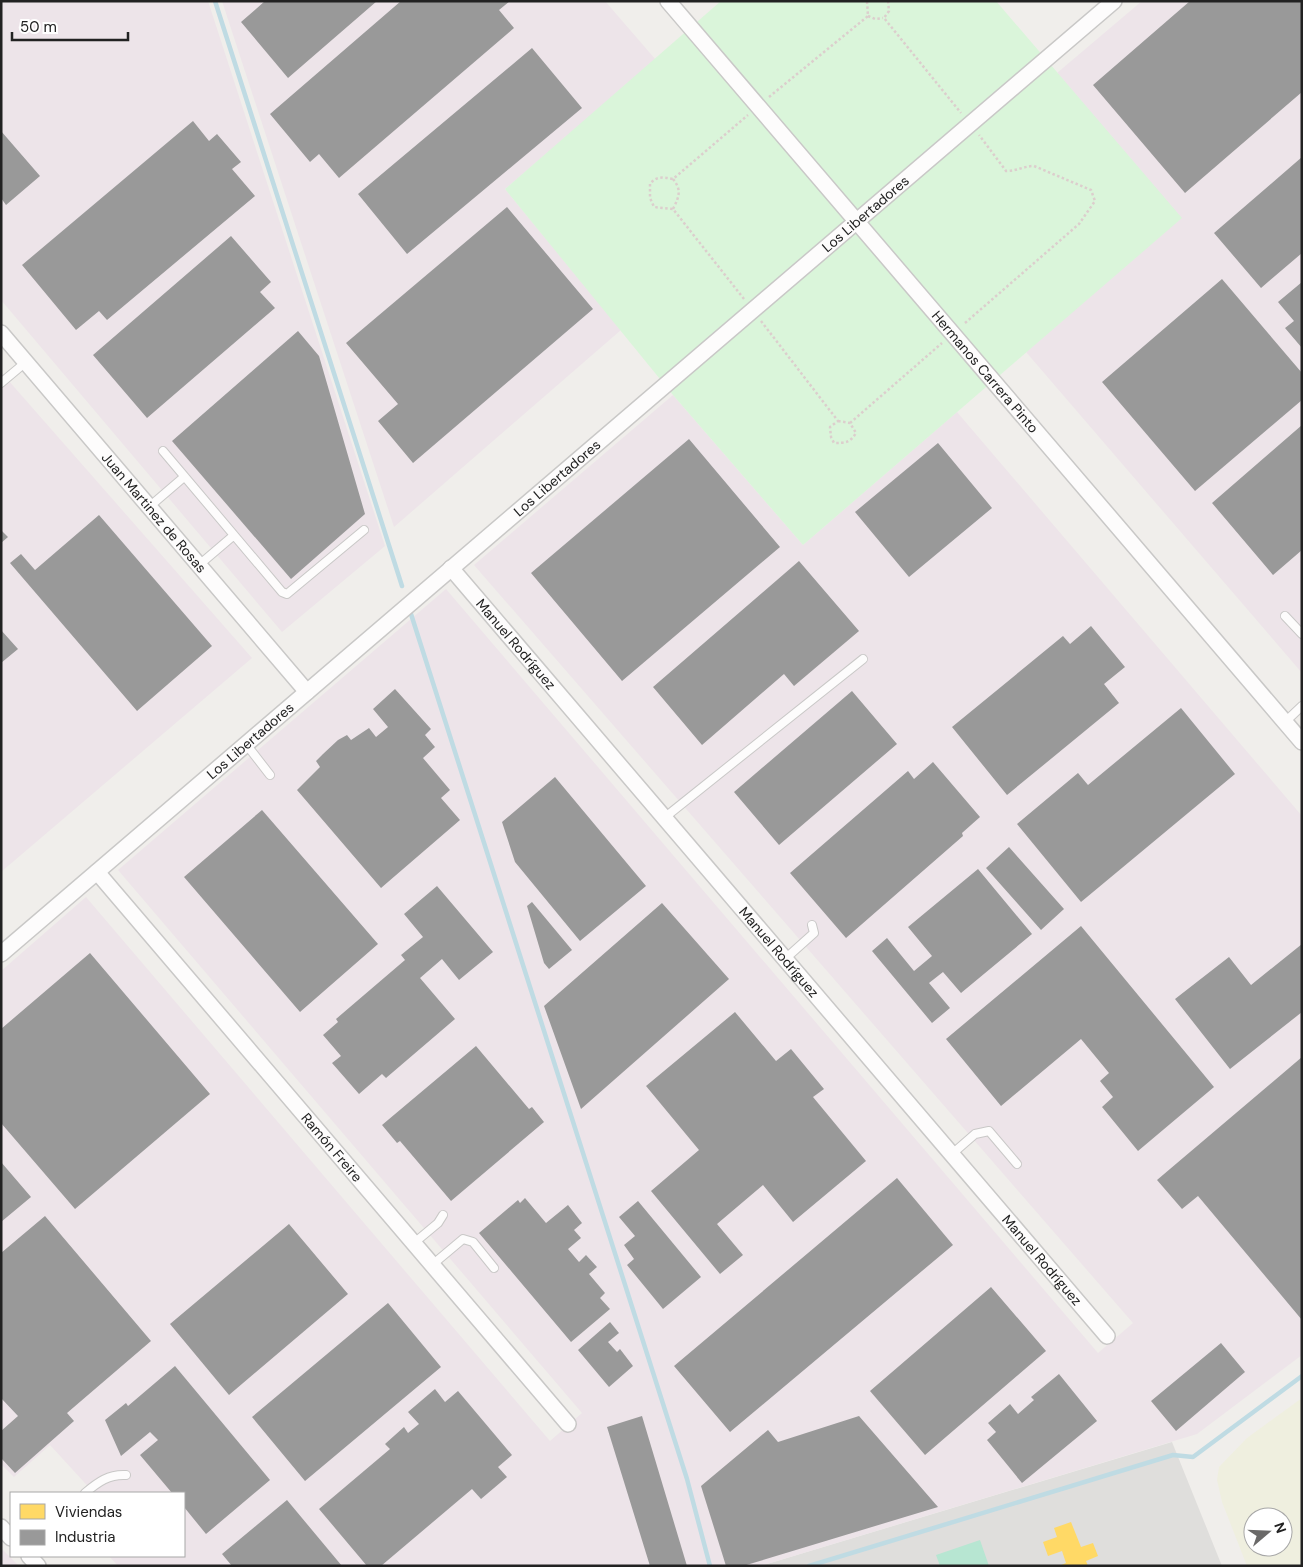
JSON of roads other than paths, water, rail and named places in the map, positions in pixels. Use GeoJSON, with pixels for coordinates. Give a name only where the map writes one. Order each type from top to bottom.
{"type":"FeatureCollection","features":[{"type":"Feature","properties":{"kind":"street","name":"Hermanos Carrera Pinto"},"geometry":{"type":"LineString","coordinates":[[668,1],[1302,742]]}},
{"type":"Feature","properties":{"kind":"street","name":"Los Libertadores"},"geometry":{"type":"LineString","coordinates":[[1,954],[1114,1]]}},
{"type":"Feature","properties":{"kind":"street","name":"Juan Martinez de Rosas"},"geometry":{"type":"LineString","coordinates":[[1,333],[307,692]]}},
{"type":"Feature","properties":{"kind":"street","name":"Manuel Rodríguez"},"geometry":{"type":"LineString","coordinates":[[451,568],[1107,1336]]}},
{"type":"Feature","properties":{"kind":"street","name":"Ramón Freire"},"geometry":{"type":"LineString","coordinates":[[97,872],[568,1424]]}},
{"type":"Feature","properties":{"kind":"street"},"geometry":{"type":"LineString","coordinates":[[1,1527],[10,1537]]}},
{"type":"Feature","properties":{"kind":"lane"},"geometry":{"type":"LineString","coordinates":[[1,383],[26,362]]}},
{"type":"Feature","properties":{"kind":"lane"},"geometry":{"type":"LineString","coordinates":[[163,452],[233,536],[282,592],[287,594],[364,530]]}},
{"type":"Feature","properties":{"kind":"lane"},"geometry":{"type":"LineString","coordinates":[[149,507],[184,477]]}},
{"type":"Feature","properties":{"kind":"lane"},"geometry":{"type":"LineString","coordinates":[[199,565],[233,536]]}},
{"type":"Feature","properties":{"kind":"lane"},"geometry":{"type":"LineString","coordinates":[[1285,616],[1302,634]]}},
{"type":"Feature","properties":{"kind":"lane"},"geometry":{"type":"LineString","coordinates":[[664,818],[863,659]]}},
{"type":"Feature","properties":{"kind":"lane"},"geometry":{"type":"LineString","coordinates":[[1285,722],[1302,706]]}},
{"type":"Feature","properties":{"kind":"lane"},"geometry":{"type":"LineString","coordinates":[[246,744],[270,775]]}},
{"type":"Feature","properties":{"kind":"lane"},"geometry":{"type":"LineString","coordinates":[[785,959],[814,933],[812,925]]}},
{"type":"Feature","properties":{"kind":"lane"},"geometry":{"type":"LineString","coordinates":[[952,1154],[975,1134],[988,1131],[1017,1164]]}},
{"type":"Feature","properties":{"kind":"lane"},"geometry":{"type":"LineString","coordinates":[[414,1243],[438,1223],[443,1215]]}},
{"type":"Feature","properties":{"kind":"lane"},"geometry":{"type":"LineString","coordinates":[[432,1265],[463,1240],[473,1242],[494,1268]]}},
{"type":"Feature","properties":{"kind":"lane"},"geometry":{"type":"LineString","coordinates":[[86,1492],[106,1478],[117,1474],[126,1475]]}},
{"type":"Feature","properties":{"kind":"waterway"},"geometry":{"type":"LineString","coordinates":[[215,1],[402,586]]}},
{"type":"Feature","properties":{"kind":"waterway"},"geometry":{"type":"LineString","coordinates":[[411,614],[687,1479],[710,1566]]}},
{"type":"Feature","properties":{"kind":"waterway"},"geometry":{"type":"LineString","coordinates":[[809,1566],[1173,1455],[1193,1457],[1302,1376]]}}]}
